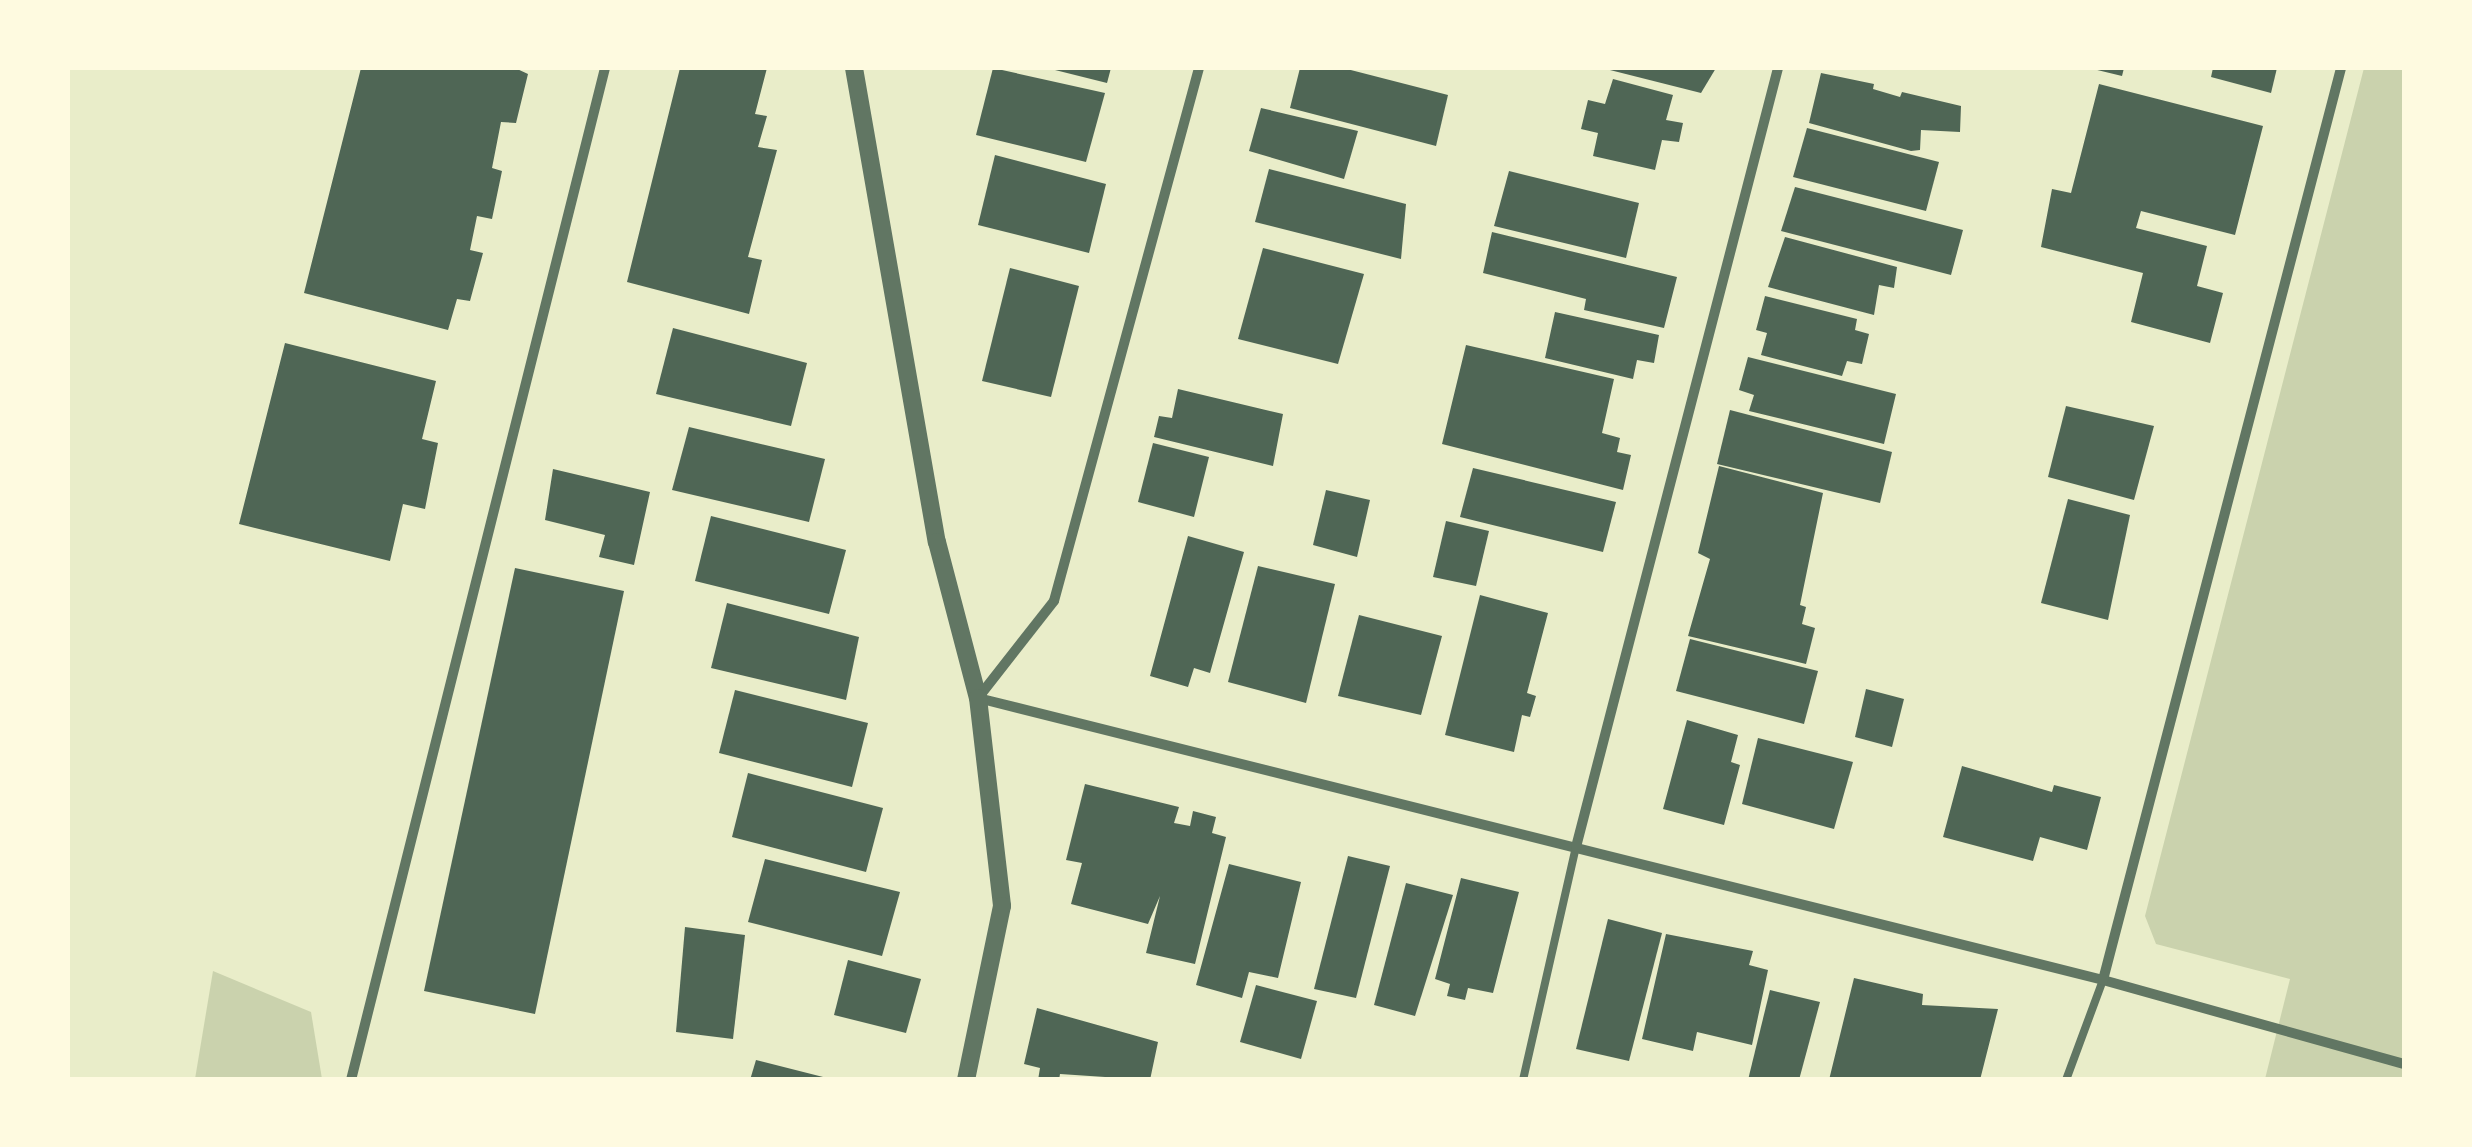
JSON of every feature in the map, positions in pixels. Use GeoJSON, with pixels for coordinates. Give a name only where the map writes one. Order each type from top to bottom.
{"type":"FeatureCollection","features":[{"type":"Feature","properties":{"kind":"street"},"geometry":{"type":"LineString","coordinates":[[351,1080],[604,68]]}},
{"type":"Feature","properties":{"kind":"street"},"geometry":{"type":"LineString","coordinates":[[854,68],[937,542],[978,698],[1002,906],[966,1080]]}},
{"type":"Feature","properties":{"kind":"street"},"geometry":{"type":"LineString","coordinates":[[978,698],[1054,601],[1199,68]]}},
{"type":"Feature","properties":{"kind":"street"},"geometry":{"type":"LineString","coordinates":[[1576,847],[1778,68]]}},
{"type":"Feature","properties":{"kind":"street"},"geometry":{"type":"LineString","coordinates":[[2103,980],[2340,68]]}},
{"type":"Feature","properties":{"kind":"street"},"geometry":{"type":"LineString","coordinates":[[978,698],[2103,980],[2404,1064]]}},
{"type":"Feature","properties":{"kind":"lane"},"geometry":{"type":"LineString","coordinates":[[1524,1080],[1576,847]]}},
{"type":"Feature","properties":{"kind":"lane"},"geometry":{"type":"LineString","coordinates":[[2066,1080],[2103,980]]}},
{"type":"Feature","properties":{"kind":"green space"},"geometry":{"type":"Polygon","coordinates":[[[2364,68],[2404,68],[2404,1079],[2265,1079],[2290,979],[2156,944],[2145,916],[2364,68]]]}},
{"type":"Feature","properties":{"kind":"green space"},"geometry":{"type":"Polygon","coordinates":[[[213,971],[311,1012],[322,1079],[195,1079],[213,971]]]}},
{"type":"Feature","properties":{"kind":"building"},"geometry":{"type":"Polygon","coordinates":[[[361,68],[515,68],[528,74],[516,123],[501,122],[492,168],[502,171],[492,219],[477,216],[470,250],[483,253],[470,301],[457,299],[448,330],[304,293],[361,68]]]}},
{"type":"Feature","properties":{"kind":"building"},"geometry":{"type":"Polygon","coordinates":[[[680,68],[767,68],[755,114],[767,116],[758,147],[777,150],[748,257],[762,260],[749,314],[627,282],[680,68]]]}},
{"type":"Feature","properties":{"kind":"building"},"geometry":{"type":"Polygon","coordinates":[[[993,68],[1105,93],[1086,162],[976,135],[993,68]]]}},
{"type":"Feature","properties":{"kind":"building"},"geometry":{"type":"Polygon","coordinates":[[[1047,68],[1111,68],[1107,83],[1047,68]]]}},
{"type":"Feature","properties":{"kind":"building"},"geometry":{"type":"Polygon","coordinates":[[[1300,68],[1343,68],[1448,95],[1436,146],[1290,108],[1300,68]]]}},
{"type":"Feature","properties":{"kind":"building"},"geometry":{"type":"Polygon","coordinates":[[[1602,68],[1716,68],[1701,93],[1602,68]]]}},
{"type":"Feature","properties":{"kind":"building"},"geometry":{"type":"Polygon","coordinates":[[[2089,68],[2124,68],[2122,76],[2089,68]]]}},
{"type":"Feature","properties":{"kind":"building"},"geometry":{"type":"Polygon","coordinates":[[[2213,68],[2277,68],[2271,93],[2211,77],[2213,68]]]}},
{"type":"Feature","properties":{"kind":"building"},"geometry":{"type":"Polygon","coordinates":[[[1821,73],[1874,84],[1873,89],[1900,97],[1902,92],[1961,106],[1960,132],[1921,130],[1920,150],[1911,151],[1809,123],[1821,73]]]}},
{"type":"Feature","properties":{"kind":"building"},"geometry":{"type":"Polygon","coordinates":[[[1613,79],[1673,95],[1666,120],[1683,123],[1679,142],[1662,140],[1655,170],[1593,156],[1598,133],[1581,129],[1588,100],[1605,104],[1613,79]]]}},
{"type":"Feature","properties":{"kind":"building"},"geometry":{"type":"Polygon","coordinates":[[[2099,84],[2263,126],[2235,235],[2141,211],[2136,228],[2207,246],[2197,286],[2223,293],[2210,343],[2131,322],[2143,273],[2041,247],[2052,189],[2071,193],[2099,84]]]}},
{"type":"Feature","properties":{"kind":"building"},"geometry":{"type":"Polygon","coordinates":[[[1261,108],[1358,131],[1344,179],[1249,151],[1261,108]]]}},
{"type":"Feature","properties":{"kind":"building"},"geometry":{"type":"Polygon","coordinates":[[[1807,128],[1939,162],[1926,211],[1793,177],[1807,128]]]}},
{"type":"Feature","properties":{"kind":"building"},"geometry":{"type":"Polygon","coordinates":[[[995,155],[1106,184],[1089,253],[978,225],[995,155]]]}},
{"type":"Feature","properties":{"kind":"building"},"geometry":{"type":"Polygon","coordinates":[[[1269,169],[1406,204],[1401,259],[1255,222],[1269,169]]]}},
{"type":"Feature","properties":{"kind":"building"},"geometry":{"type":"Polygon","coordinates":[[[1509,171],[1639,203],[1626,258],[1494,226],[1509,171]]]}},
{"type":"Feature","properties":{"kind":"building"},"geometry":{"type":"Polygon","coordinates":[[[1795,187],[1963,230],[1951,275],[1781,231],[1795,187]]]}},
{"type":"Feature","properties":{"kind":"building"},"geometry":{"type":"Polygon","coordinates":[[[1492,232],[1677,277],[1664,328],[1584,310],[1586,299],[1483,273],[1492,232]]]}},
{"type":"Feature","properties":{"kind":"building"},"geometry":{"type":"Polygon","coordinates":[[[1785,237],[1897,267],[1894,288],[1879,285],[1874,315],[1768,287],[1785,237]]]}},
{"type":"Feature","properties":{"kind":"building"},"geometry":{"type":"Polygon","coordinates":[[[1263,248],[1364,274],[1338,364],[1238,339],[1263,248]]]}},
{"type":"Feature","properties":{"kind":"building"},"geometry":{"type":"Polygon","coordinates":[[[1010,268],[1079,286],[1051,397],[982,381],[1010,268]]]}},
{"type":"Feature","properties":{"kind":"building"},"geometry":{"type":"Polygon","coordinates":[[[1765,296],[1857,319],[1855,330],[1869,334],[1862,364],[1847,361],[1842,376],[1761,355],[1767,333],[1756,330],[1765,296]]]}},
{"type":"Feature","properties":{"kind":"building"},"geometry":{"type":"Polygon","coordinates":[[[1555,312],[1659,335],[1654,363],[1637,360],[1633,379],[1545,358],[1555,312]]]}},
{"type":"Feature","properties":{"kind":"building"},"geometry":{"type":"Polygon","coordinates":[[[673,328],[807,363],[791,426],[656,394],[673,328]]]}},
{"type":"Feature","properties":{"kind":"building"},"geometry":{"type":"Polygon","coordinates":[[[285,343],[436,381],[422,439],[438,443],[425,509],[403,504],[390,561],[239,524],[285,343]]]}},
{"type":"Feature","properties":{"kind":"building"},"geometry":{"type":"Polygon","coordinates":[[[1466,345],[1614,379],[1602,433],[1620,438],[1617,452],[1631,455],[1623,490],[1442,444],[1466,345]]]}},
{"type":"Feature","properties":{"kind":"building"},"geometry":{"type":"Polygon","coordinates":[[[1748,357],[1896,394],[1884,444],[1749,411],[1754,395],[1739,390],[1748,357]]]}},
{"type":"Feature","properties":{"kind":"building"},"geometry":{"type":"Polygon","coordinates":[[[1178,389],[1283,414],[1273,466],[1154,437],[1159,416],[1172,418],[1178,389]]]}},
{"type":"Feature","properties":{"kind":"building"},"geometry":{"type":"Polygon","coordinates":[[[2066,406],[2154,426],[2134,500],[2048,477],[2066,406]]]}},
{"type":"Feature","properties":{"kind":"building"},"geometry":{"type":"Polygon","coordinates":[[[1730,410],[1892,452],[1880,503],[1717,464],[1730,410]]]}},
{"type":"Feature","properties":{"kind":"building"},"geometry":{"type":"Polygon","coordinates":[[[689,427],[825,459],[809,522],[672,490],[689,427]]]}},
{"type":"Feature","properties":{"kind":"building"},"geometry":{"type":"Polygon","coordinates":[[[1153,443],[1209,457],[1194,517],[1138,502],[1153,443]]]}},
{"type":"Feature","properties":{"kind":"building"},"geometry":{"type":"Polygon","coordinates":[[[1719,466],[1823,493],[1800,605],[1806,607],[1802,624],[1815,628],[1806,664],[1688,636],[1710,559],[1698,553],[1719,466]]]}},
{"type":"Feature","properties":{"kind":"building"},"geometry":{"type":"Polygon","coordinates":[[[1473,468],[1616,502],[1603,552],[1460,517],[1473,468]]]}},
{"type":"Feature","properties":{"kind":"building"},"geometry":{"type":"Polygon","coordinates":[[[553,469],[650,492],[634,565],[599,557],[605,535],[545,520],[553,469]]]}},
{"type":"Feature","properties":{"kind":"building"},"geometry":{"type":"Polygon","coordinates":[[[1326,490],[1370,500],[1357,557],[1313,545],[1326,490]]]}},
{"type":"Feature","properties":{"kind":"building"},"geometry":{"type":"Polygon","coordinates":[[[2068,499],[2130,515],[2108,620],[2041,603],[2068,499]]]}},
{"type":"Feature","properties":{"kind":"building"},"geometry":{"type":"Polygon","coordinates":[[[711,516],[846,550],[829,614],[695,581],[711,516]]]}},
{"type":"Feature","properties":{"kind":"building"},"geometry":{"type":"Polygon","coordinates":[[[1446,521],[1489,531],[1476,586],[1433,577],[1446,521]]]}},
{"type":"Feature","properties":{"kind":"building"},"geometry":{"type":"Polygon","coordinates":[[[1188,536],[1244,552],[1210,673],[1194,668],[1188,687],[1150,676],[1188,536]]]}},
{"type":"Feature","properties":{"kind":"building"},"geometry":{"type":"Polygon","coordinates":[[[1258,566],[1335,584],[1306,703],[1228,682],[1258,566]]]}},
{"type":"Feature","properties":{"kind":"building"},"geometry":{"type":"Polygon","coordinates":[[[515,568],[624,591],[535,1014],[424,991],[515,568]]]}},
{"type":"Feature","properties":{"kind":"building"},"geometry":{"type":"Polygon","coordinates":[[[1480,595],[1548,613],[1527,693],[1536,696],[1530,717],[1522,715],[1514,752],[1445,735],[1480,595]]]}},
{"type":"Feature","properties":{"kind":"building"},"geometry":{"type":"Polygon","coordinates":[[[727,603],[859,637],[846,700],[711,668],[727,603]]]}},
{"type":"Feature","properties":{"kind":"building"},"geometry":{"type":"Polygon","coordinates":[[[1359,615],[1442,636],[1421,715],[1338,696],[1359,615]]]}},
{"type":"Feature","properties":{"kind":"building"},"geometry":{"type":"Polygon","coordinates":[[[1690,639],[1818,671],[1804,724],[1676,691],[1690,639]]]}},
{"type":"Feature","properties":{"kind":"building"},"geometry":{"type":"Polygon","coordinates":[[[1866,689],[1904,699],[1892,747],[1855,737],[1866,689]]]}},
{"type":"Feature","properties":{"kind":"building"},"geometry":{"type":"Polygon","coordinates":[[[735,690],[868,723],[852,787],[719,753],[735,690]]]}},
{"type":"Feature","properties":{"kind":"building"},"geometry":{"type":"Polygon","coordinates":[[[1687,720],[1738,735],[1731,762],[1740,765],[1724,825],[1663,809],[1687,720]]]}},
{"type":"Feature","properties":{"kind":"building"},"geometry":{"type":"Polygon","coordinates":[[[1758,738],[1853,762],[1834,829],[1742,804],[1758,738]]]}},
{"type":"Feature","properties":{"kind":"building"},"geometry":{"type":"Polygon","coordinates":[[[1962,766],[2052,792],[2054,785],[2101,797],[2087,850],[2040,837],[2033,861],[1943,837],[1962,766]]]}},
{"type":"Feature","properties":{"kind":"building"},"geometry":{"type":"Polygon","coordinates":[[[748,773],[883,808],[866,872],[732,837],[748,773]]]}},
{"type":"Feature","properties":{"kind":"building"},"geometry":{"type":"Polygon","coordinates":[[[1085,784],[1179,807],[1174,823],[1190,826],[1193,811],[1216,817],[1212,833],[1226,837],[1195,964],[1146,953],[1160,896],[1148,924],[1071,904],[1082,863],[1066,860],[1085,784]]]}},
{"type":"Feature","properties":{"kind":"building"},"geometry":{"type":"Polygon","coordinates":[[[1348,856],[1390,866],[1356,998],[1314,989],[1348,856]]]}},
{"type":"Feature","properties":{"kind":"building"},"geometry":{"type":"Polygon","coordinates":[[[765,859],[900,892],[882,956],[748,922],[765,859]]]}},
{"type":"Feature","properties":{"kind":"building"},"geometry":{"type":"Polygon","coordinates":[[[1229,864],[1301,882],[1278,978],[1249,972],[1242,998],[1196,985],[1229,864]]]}},
{"type":"Feature","properties":{"kind":"building"},"geometry":{"type":"Polygon","coordinates":[[[1461,878],[1519,892],[1493,993],[1468,988],[1465,1000],[1447,996],[1450,984],[1435,979],[1461,878]]]}},
{"type":"Feature","properties":{"kind":"building"},"geometry":{"type":"Polygon","coordinates":[[[1406,883],[1453,895],[1415,1016],[1374,1005],[1406,883]]]}},
{"type":"Feature","properties":{"kind":"building"},"geometry":{"type":"Polygon","coordinates":[[[1608,919],[1662,933],[1629,1061],[1576,1049],[1608,919]]]}},
{"type":"Feature","properties":{"kind":"building"},"geometry":{"type":"Polygon","coordinates":[[[685,927],[745,935],[733,1039],[676,1032],[685,927]]]}},
{"type":"Feature","properties":{"kind":"building"},"geometry":{"type":"Polygon","coordinates":[[[1666,934],[1753,951],[1749,965],[1768,970],[1752,1045],[1697,1032],[1693,1051],[1642,1039],[1666,934]]]}},
{"type":"Feature","properties":{"kind":"building"},"geometry":{"type":"Polygon","coordinates":[[[848,960],[921,979],[906,1033],[834,1015],[848,960]]]}},
{"type":"Feature","properties":{"kind":"building"},"geometry":{"type":"Polygon","coordinates":[[[1854,978],[1923,994],[1922,1005],[1998,1009],[1980,1080],[1829,1080],[1854,978]]]}},
{"type":"Feature","properties":{"kind":"building"},"geometry":{"type":"Polygon","coordinates":[[[1256,985],[1317,1001],[1301,1059],[1240,1042],[1256,985]]]}},
{"type":"Feature","properties":{"kind":"building"},"geometry":{"type":"Polygon","coordinates":[[[1770,990],[1820,1002],[1799,1080],[1748,1080],[1770,990]]]}},
{"type":"Feature","properties":{"kind":"building"},"geometry":{"type":"Polygon","coordinates":[[[1037,1008],[1158,1042],[1150,1080],[1060,1074],[1059,1080],[1038,1080],[1040,1068],[1024,1064],[1037,1008]]]}},
{"type":"Feature","properties":{"kind":"building"},"geometry":{"type":"Polygon","coordinates":[[[756,1060],[827,1078],[827,1080],[750,1080],[756,1060]]]}}]}
